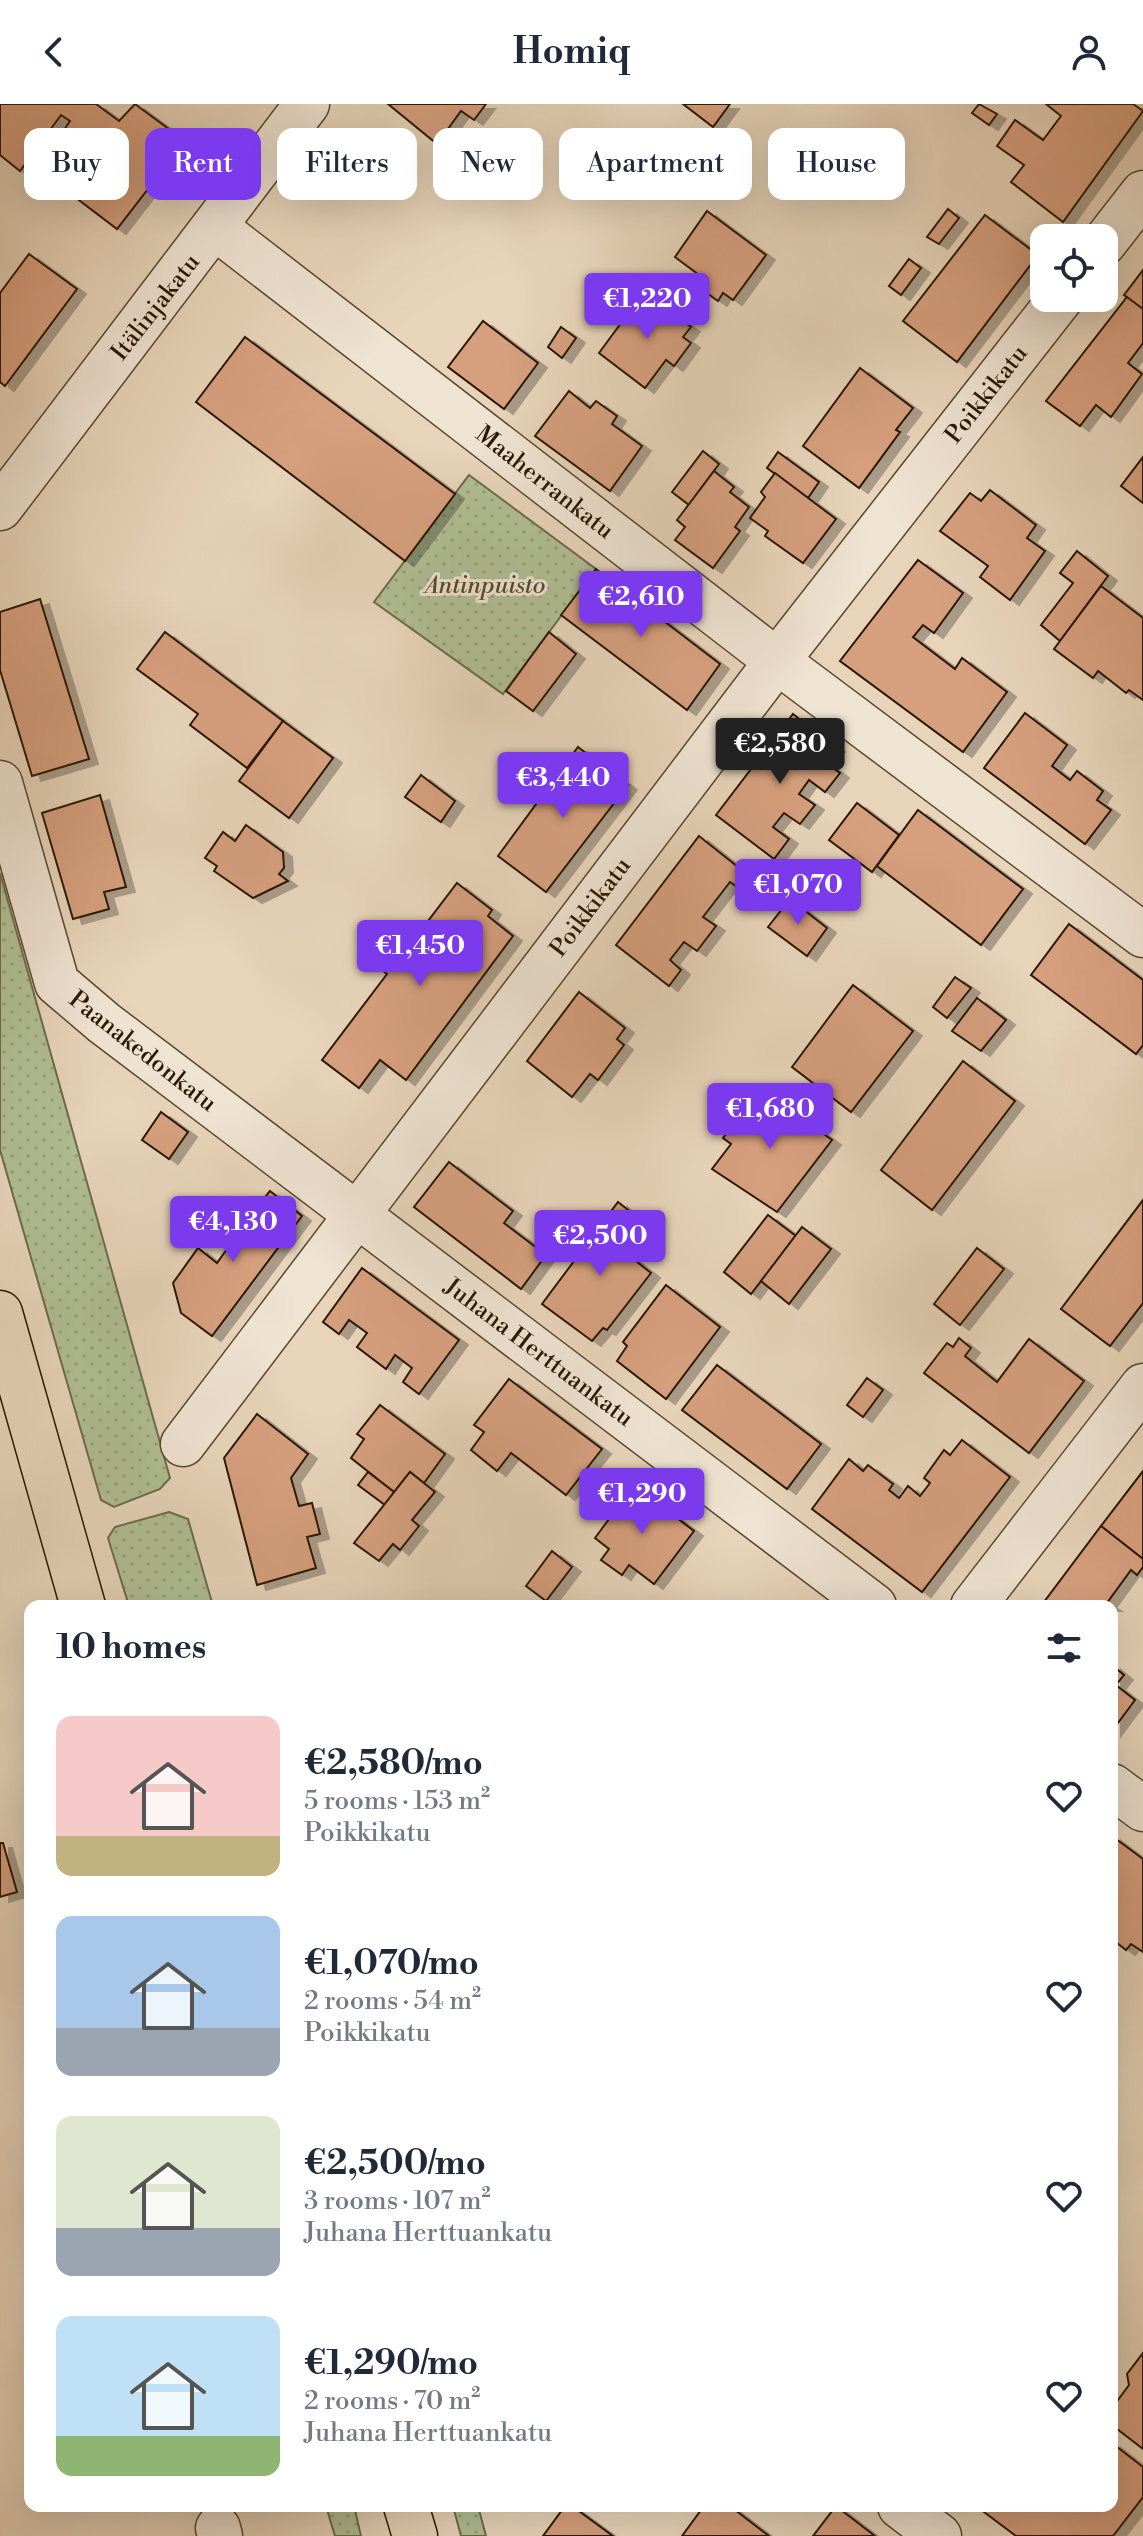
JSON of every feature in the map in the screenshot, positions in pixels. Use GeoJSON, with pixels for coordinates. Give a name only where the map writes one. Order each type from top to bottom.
{"type":"FeatureCollection","features":[{"type":"Feature","properties":{"kind":"main road"},"geometry":{"type":"LineString","coordinates":[[0,1313],[81,1600]]}},
{"type":"Feature","properties":{"kind":"main road"},"geometry":{"type":"LineString","coordinates":[[408,2512],[415,2536]]}},
{"type":"Feature","properties":{"kind":"street","name":"Itälinjakatu"},"geometry":{"type":"LineString","coordinates":[[0,508],[216,228],[307,104]]}},
{"type":"Feature","properties":{"kind":"street"},"geometry":{"type":"LineString","coordinates":[[1118,225],[1143,193]]}},
{"type":"Feature","properties":{"kind":"street","name":"Maaherrankatu"},"geometry":{"type":"LineString","coordinates":[[216,228],[777,661],[1143,935]]}},
{"type":"Feature","properties":{"kind":"street","name":"Poikkikatu"},"geometry":{"type":"LineString","coordinates":[[183,1444],[777,661],[1050,312]]}},
{"type":"Feature","properties":{"kind":"street","name":"Paanakedonkatu"},"geometry":{"type":"LineString","coordinates":[[0,783],[57,983],[104,1023],[357,1214]]}},
{"type":"Feature","properties":{"kind":"street","name":"Juhana Herttuankatu"},"geometry":{"type":"LineString","coordinates":[[357,1214],[866,1600]]}},
{"type":"Feature","properties":{"kind":"street"},"geometry":{"type":"LineString","coordinates":[[978,1600],[1143,1386]]}},
{"type":"Feature","properties":{"kind":"street"},"geometry":{"type":"LineString","coordinates":[[1118,1790],[1143,1809]]}},
{"type":"Feature","properties":{"kind":"street"},"geometry":{"type":"LineString","coordinates":[[908,2512],[939,2536]]}},
{"type":"Feature","properties":{"kind":"green space","name":"Antinpuisto"},"geometry":{"type":"Polygon","coordinates":[[[469,475],[596,569],[503,694],[374,602],[469,475]]]}},
{"type":"Feature","properties":{"kind":"green space"},"geometry":{"type":"Polygon","coordinates":[[[0,873],[170,1478],[160,1489],[114,1507],[101,1500],[0,1150],[0,873]]]}},
{"type":"Feature","properties":{"kind":"green space"},"geometry":{"type":"Polygon","coordinates":[[[169,1512],[188,1519],[211,1600],[127,1600],[108,1538],[115,1527],[169,1512]]]}},
{"type":"Feature","properties":{"kind":"green space"},"geometry":{"type":"Polygon","coordinates":[[[328,2512],[355,2512],[361,2536],[335,2536],[328,2512]]]}},
{"type":"Feature","properties":{"kind":"green space"},"geometry":{"type":"Polygon","coordinates":[[[455,2512],[480,2512],[486,2536],[461,2536],[455,2512]]]}},
{"type":"Feature","properties":{"kind":"building"},"geometry":{"type":"Polygon","coordinates":[[[0,104],[96,104],[119,121],[135,104],[167,128],[145,128],[145,193],[117,229],[79,200],[129,200],[129,128],[65,128],[70,121],[61,115],[51,128],[24,128],[24,166],[20,171],[0,155],[0,104]]]}},
{"type":"Feature","properties":{"kind":"building"},"geometry":{"type":"Polygon","coordinates":[[[388,104],[486,104],[474,120],[461,111],[449,128],[433,128],[433,141],[388,104]]]}},
{"type":"Feature","properties":{"kind":"building"},"geometry":{"type":"Polygon","coordinates":[[[683,104],[730,104],[713,127],[683,104]]]}},
{"type":"Feature","properties":{"kind":"building"},"geometry":{"type":"Polygon","coordinates":[[[979,104],[997,114],[989,125],[972,113],[979,104]]]}},
{"type":"Feature","properties":{"kind":"building"},"geometry":{"type":"Polygon","coordinates":[[[1046,104],[1133,104],[1143,111],[1063,222],[1011,182],[1024,165],[997,146],[1015,120],[1043,140],[1061,116],[1046,104]]]}},
{"type":"Feature","properties":{"kind":"building"},"geometry":{"type":"Polygon","coordinates":[[[948,209],[959,218],[939,244],[927,237],[948,209]]]}},
{"type":"Feature","properties":{"kind":"building"},"geometry":{"type":"Polygon","coordinates":[[[707,211],[766,255],[733,300],[723,293],[718,301],[697,286],[703,278],[675,257],[707,211]]]}},
{"type":"Feature","properties":{"kind":"building"},"geometry":{"type":"Polygon","coordinates":[[[985,215],[1030,249],[1030,266],[957,362],[903,321],[985,215]]]}},
{"type":"Feature","properties":{"kind":"building"},"geometry":{"type":"Polygon","coordinates":[[[29,254],[77,289],[5,386],[0,382],[0,293],[29,254]]]}},
{"type":"Feature","properties":{"kind":"building"},"geometry":{"type":"Polygon","coordinates":[[[909,259],[921,268],[901,295],[889,286],[909,259]]]}},
{"type":"Feature","properties":{"kind":"building"},"geometry":{"type":"Polygon","coordinates":[[[1143,270],[1143,310],[1124,295],[1143,270]]]}},
{"type":"Feature","properties":{"kind":"building"},"geometry":{"type":"Polygon","coordinates":[[[644,292],[691,327],[683,337],[691,343],[674,366],[666,360],[645,388],[599,353],[644,292]]]}},
{"type":"Feature","properties":{"kind":"building"},"geometry":{"type":"Polygon","coordinates":[[[1127,297],[1143,309],[1143,343],[1128,363],[1142,374],[1111,417],[1096,405],[1080,426],[1046,401],[1127,297]]]}},
{"type":"Feature","properties":{"kind":"building"},"geometry":{"type":"Polygon","coordinates":[[[483,321],[538,363],[504,409],[448,367],[483,321]]]}},
{"type":"Feature","properties":{"kind":"building"},"geometry":{"type":"Polygon","coordinates":[[[561,327],[576,338],[562,358],[548,347],[561,327]]]}},
{"type":"Feature","properties":{"kind":"building"},"geometry":{"type":"Polygon","coordinates":[[[245,337],[455,494],[405,561],[196,402],[245,337]]]}},
{"type":"Feature","properties":{"kind":"building"},"geometry":{"type":"Polygon","coordinates":[[[860,368],[913,408],[896,430],[900,432],[859,488],[803,446],[860,368]]]}},
{"type":"Feature","properties":{"kind":"building"},"geometry":{"type":"Polygon","coordinates":[[[569,391],[590,408],[596,401],[617,416],[612,424],[642,446],[610,491],[535,436],[569,391]]]}},
{"type":"Feature","properties":{"kind":"building"},"geometry":{"type":"Polygon","coordinates":[[[703,451],[719,464],[689,505],[672,492],[703,451]]]}},
{"type":"Feature","properties":{"kind":"building"},"geometry":{"type":"Polygon","coordinates":[[[778,452],[819,482],[808,498],[767,468],[778,452]]]}},
{"type":"Feature","properties":{"kind":"building"},"geometry":{"type":"Polygon","coordinates":[[[1143,457],[1143,503],[1121,486],[1143,457]]]}},
{"type":"Feature","properties":{"kind":"building"},"geometry":{"type":"Polygon","coordinates":[[[714,471],[734,487],[730,492],[749,507],[735,527],[740,531],[713,568],[675,540],[685,527],[677,520],[714,471]]]}},
{"type":"Feature","properties":{"kind":"building"},"geometry":{"type":"Polygon","coordinates":[[[775,473],[836,519],[803,563],[765,536],[768,531],[750,518],[765,497],[761,492],[775,473]]]}},
{"type":"Feature","properties":{"kind":"building"},"geometry":{"type":"Polygon","coordinates":[[[990,490],[1036,525],[1027,538],[1045,551],[1010,600],[980,577],[988,566],[940,531],[970,493],[981,501],[990,490]]]}},
{"type":"Feature","properties":{"kind":"building"},"geometry":{"type":"Polygon","coordinates":[[[1077,551],[1108,576],[1060,641],[1041,625],[1073,583],[1060,573],[1077,551]]]}},
{"type":"Feature","properties":{"kind":"building"},"geometry":{"type":"Polygon","coordinates":[[[918,560],[963,593],[934,633],[923,625],[913,637],[955,669],[962,658],[1007,692],[963,752],[840,661],[918,560]]]}},
{"type":"Feature","properties":{"kind":"building"},"geometry":{"type":"Polygon","coordinates":[[[596,569],[720,664],[687,710],[561,615],[596,569]]]}},
{"type":"Feature","properties":{"kind":"building"},"geometry":{"type":"Polygon","coordinates":[[[1101,586],[1143,618],[1143,700],[1129,690],[1126,693],[1098,671],[1093,678],[1054,649],[1101,586]]]}},
{"type":"Feature","properties":{"kind":"building"},"geometry":{"type":"Polygon","coordinates":[[[40,599],[89,759],[32,776],[0,670],[0,612],[40,599]]]}},
{"type":"Feature","properties":{"kind":"building"},"geometry":{"type":"Polygon","coordinates":[[[165,632],[283,721],[247,768],[190,725],[198,714],[137,669],[165,632]]]}},
{"type":"Feature","properties":{"kind":"building"},"geometry":{"type":"Polygon","coordinates":[[[549,632],[576,654],[533,711],[506,691],[549,632]]]}},
{"type":"Feature","properties":{"kind":"building"},"geometry":{"type":"Polygon","coordinates":[[[1025,713],[1067,745],[1052,766],[1070,780],[1077,771],[1103,791],[1097,800],[1111,810],[1085,844],[984,768],[1025,713]]]}},
{"type":"Feature","properties":{"kind":"building"},"geometry":{"type":"Polygon","coordinates":[[[793,714],[836,747],[824,761],[840,773],[825,792],[809,780],[799,794],[815,805],[800,824],[784,813],[773,827],[789,839],[774,859],[716,815],[793,714]]]}},
{"type":"Feature","properties":{"kind":"building"},"geometry":{"type":"Polygon","coordinates":[[[283,721],[333,758],[289,818],[239,781],[283,721]]]}},
{"type":"Feature","properties":{"kind":"building"},"geometry":{"type":"Polygon","coordinates":[[[578,747],[628,785],[546,892],[498,856],[578,747]]]}},
{"type":"Feature","properties":{"kind":"building"},"geometry":{"type":"Polygon","coordinates":[[[421,775],[455,801],[441,822],[405,797],[421,775]]]}},
{"type":"Feature","properties":{"kind":"building"},"geometry":{"type":"Polygon","coordinates":[[[100,795],[126,887],[104,892],[109,909],[73,919],[42,813],[100,795]]]}},
{"type":"Feature","properties":{"kind":"building"},"geometry":{"type":"Polygon","coordinates":[[[857,803],[899,835],[872,872],[829,840],[857,803]]]}},
{"type":"Feature","properties":{"kind":"building"},"geometry":{"type":"Polygon","coordinates":[[[918,810],[1023,889],[981,945],[877,866],[918,810]]]}},
{"type":"Feature","properties":{"kind":"building"},"geometry":{"type":"Polygon","coordinates":[[[246,825],[283,852],[284,868],[279,874],[288,881],[253,898],[214,871],[217,866],[205,858],[223,832],[235,841],[246,825]]]}},
{"type":"Feature","properties":{"kind":"building"},"geometry":{"type":"Polygon","coordinates":[[[699,836],[753,879],[743,891],[730,882],[703,917],[716,926],[697,951],[684,942],[670,960],[681,970],[669,986],[616,945],[699,836]]]}},
{"type":"Feature","properties":{"kind":"building"},"geometry":{"type":"Polygon","coordinates":[[[457,883],[492,910],[488,916],[513,936],[406,1080],[380,1060],[359,1088],[322,1060],[387,974],[372,962],[399,926],[415,938],[457,883]]]}},
{"type":"Feature","properties":{"kind":"building"},"geometry":{"type":"Polygon","coordinates":[[[790,899],[827,928],[807,956],[768,927],[790,899]]]}},
{"type":"Feature","properties":{"kind":"building"},"geometry":{"type":"Polygon","coordinates":[[[1069,924],[1143,980],[1143,1045],[1136,1054],[1031,975],[1069,924]]]}},
{"type":"Feature","properties":{"kind":"building"},"geometry":{"type":"Polygon","coordinates":[[[955,977],[971,988],[947,1018],[933,1007],[955,977]]]}},
{"type":"Feature","properties":{"kind":"building"},"geometry":{"type":"Polygon","coordinates":[[[853,985],[913,1031],[851,1112],[792,1067],[853,985]]]}},
{"type":"Feature","properties":{"kind":"building"},"geometry":{"type":"Polygon","coordinates":[[[579,992],[625,1028],[617,1039],[624,1045],[598,1080],[590,1074],[572,1097],[527,1061],[579,992]]]}},
{"type":"Feature","properties":{"kind":"building"},"geometry":{"type":"Polygon","coordinates":[[[977,998],[1006,1020],[981,1051],[952,1031],[977,998]]]}},
{"type":"Feature","properties":{"kind":"building"},"geometry":{"type":"Polygon","coordinates":[[[963,1061],[1015,1101],[932,1210],[881,1170],[963,1061]]]}},
{"type":"Feature","properties":{"kind":"building"},"geometry":{"type":"Polygon","coordinates":[[[761,1088],[832,1140],[777,1212],[712,1169],[731,1144],[723,1138],[761,1088]]]}},
{"type":"Feature","properties":{"kind":"building"},"geometry":{"type":"Polygon","coordinates":[[[161,1112],[188,1132],[169,1159],[142,1140],[161,1112]]]}},
{"type":"Feature","properties":{"kind":"building"},"geometry":{"type":"Polygon","coordinates":[[[449,1162],[513,1211],[504,1223],[546,1255],[521,1289],[414,1207],[449,1162]]]}},
{"type":"Feature","properties":{"kind":"building"},"geometry":{"type":"Polygon","coordinates":[[[270,1191],[302,1216],[212,1336],[181,1313],[173,1283],[198,1248],[217,1263],[234,1239],[224,1232],[241,1208],[251,1215],[270,1191]]]}},
{"type":"Feature","properties":{"kind":"building"},"geometry":{"type":"Polygon","coordinates":[[[1143,1200],[1143,1303],[1110,1346],[1061,1309],[1143,1200]]]}},
{"type":"Feature","properties":{"kind":"building"},"geometry":{"type":"Polygon","coordinates":[[[618,1202],[642,1221],[621,1249],[651,1273],[607,1330],[603,1328],[592,1341],[542,1304],[618,1202]]]}},
{"type":"Feature","properties":{"kind":"building"},"geometry":{"type":"Polygon","coordinates":[[[768,1215],[796,1236],[751,1294],[724,1272],[768,1215]]]}},
{"type":"Feature","properties":{"kind":"building"},"geometry":{"type":"Polygon","coordinates":[[[802,1227],[831,1249],[789,1304],[761,1281],[802,1227]]]}},
{"type":"Feature","properties":{"kind":"building"},"geometry":{"type":"Polygon","coordinates":[[[977,1248],[1004,1269],[960,1325],[934,1304],[977,1248]]]}},
{"type":"Feature","properties":{"kind":"building"},"geometry":{"type":"Polygon","coordinates":[[[362,1268],[459,1340],[419,1394],[403,1382],[412,1368],[395,1355],[386,1369],[357,1347],[367,1333],[349,1320],[339,1334],[323,1322],[362,1268]]]}},
{"type":"Feature","properties":{"kind":"building"},"geometry":{"type":"Polygon","coordinates":[[[666,1285],[720,1327],[666,1399],[617,1361],[627,1346],[623,1342],[666,1285]]]}},
{"type":"Feature","properties":{"kind":"building"},"geometry":{"type":"Polygon","coordinates":[[[959,1338],[971,1348],[965,1356],[997,1382],[1029,1339],[1084,1381],[1029,1453],[924,1373],[947,1343],[953,1347],[959,1338]]]}},
{"type":"Feature","properties":{"kind":"building"},"geometry":{"type":"Polygon","coordinates":[[[717,1365],[821,1444],[787,1489],[682,1410],[717,1365]]]}},
{"type":"Feature","properties":{"kind":"building"},"geometry":{"type":"Polygon","coordinates":[[[867,1378],[883,1390],[863,1417],[847,1405],[867,1378]]]}},
{"type":"Feature","properties":{"kind":"building"},"geometry":{"type":"Polygon","coordinates":[[[509,1379],[602,1449],[566,1495],[511,1453],[497,1471],[471,1450],[484,1432],[474,1425],[509,1379]]]}},
{"type":"Feature","properties":{"kind":"building"},"geometry":{"type":"Polygon","coordinates":[[[380,1405],[445,1454],[424,1483],[410,1472],[394,1492],[351,1458],[364,1439],[357,1434],[380,1405]]]}},
{"type":"Feature","properties":{"kind":"building"},"geometry":{"type":"Polygon","coordinates":[[[257,1414],[308,1454],[291,1478],[299,1506],[312,1503],[320,1534],[307,1537],[316,1568],[257,1585],[224,1458],[257,1414]]]}},
{"type":"Feature","properties":{"kind":"building"},"geometry":{"type":"Polygon","coordinates":[[[962,1440],[1010,1477],[922,1592],[812,1509],[849,1459],[863,1471],[868,1465],[893,1484],[889,1490],[899,1498],[908,1486],[920,1496],[930,1483],[924,1478],[944,1450],[950,1455],[962,1440]]]}},
{"type":"Feature","properties":{"kind":"building"},"geometry":{"type":"Polygon","coordinates":[[[1143,1471],[1143,1559],[1101,1526],[1143,1471]]]}},
{"type":"Feature","properties":{"kind":"building"},"geometry":{"type":"Polygon","coordinates":[[[368,1472],[394,1492],[385,1505],[358,1485],[368,1472]]]}},
{"type":"Feature","properties":{"kind":"building"},"geometry":{"type":"Polygon","coordinates":[[[410,1472],[435,1492],[412,1520],[419,1526],[400,1550],[393,1544],[379,1561],[354,1543],[410,1472]]]}},
{"type":"Feature","properties":{"kind":"building"},"geometry":{"type":"Polygon","coordinates":[[[634,1485],[694,1531],[654,1584],[629,1565],[622,1575],[601,1560],[609,1549],[595,1538],[634,1485]]]}},
{"type":"Feature","properties":{"kind":"building"},"geometry":{"type":"Polygon","coordinates":[[[1101,1526],[1143,1559],[1143,1567],[1137,1575],[1131,1570],[1109,1600],[1046,1600],[1101,1526]]]}},
{"type":"Feature","properties":{"kind":"building"},"geometry":{"type":"Polygon","coordinates":[[[552,1551],[572,1567],[547,1600],[526,1586],[552,1551]]]}},
{"type":"Feature","properties":{"kind":"building"},"geometry":{"type":"Polygon","coordinates":[[[1118,1687],[1135,1700],[1118,1723],[1118,1687]]]}},
{"type":"Feature","properties":{"kind":"building"},"geometry":{"type":"Polygon","coordinates":[[[1118,1840],[1143,1859],[1143,1952],[1131,1944],[1126,1950],[1118,1944],[1118,1840]]]}},
{"type":"Feature","properties":{"kind":"building"},"geometry":{"type":"Polygon","coordinates":[[[0,1843],[3,1843],[17,1892],[0,1897],[0,1843]]]}},
{"type":"Feature","properties":{"kind":"building"},"geometry":{"type":"Polygon","coordinates":[[[1143,2353],[1143,2449],[1118,2430],[1118,2400],[1129,2385],[1127,2374],[1143,2353]]]}},
{"type":"Feature","properties":{"kind":"building"},"geometry":{"type":"Polygon","coordinates":[[[1118,2448],[1143,2467],[1143,2497],[1113,2536],[1016,2536],[984,2512],[1118,2512],[1118,2448]]]}},
{"type":"Feature","properties":{"kind":"building"},"geometry":{"type":"Polygon","coordinates":[[[561,2512],[580,2512],[613,2536],[543,2536],[561,2512]]]}},
{"type":"Feature","properties":{"kind":"building"},"geometry":{"type":"Polygon","coordinates":[[[700,2512],[738,2512],[769,2536],[682,2536],[700,2512]]]}},
{"type":"Feature","properties":{"kind":"building"},"geometry":{"type":"Polygon","coordinates":[[[831,2512],[844,2512],[875,2536],[813,2536],[831,2512]]]}}]}
